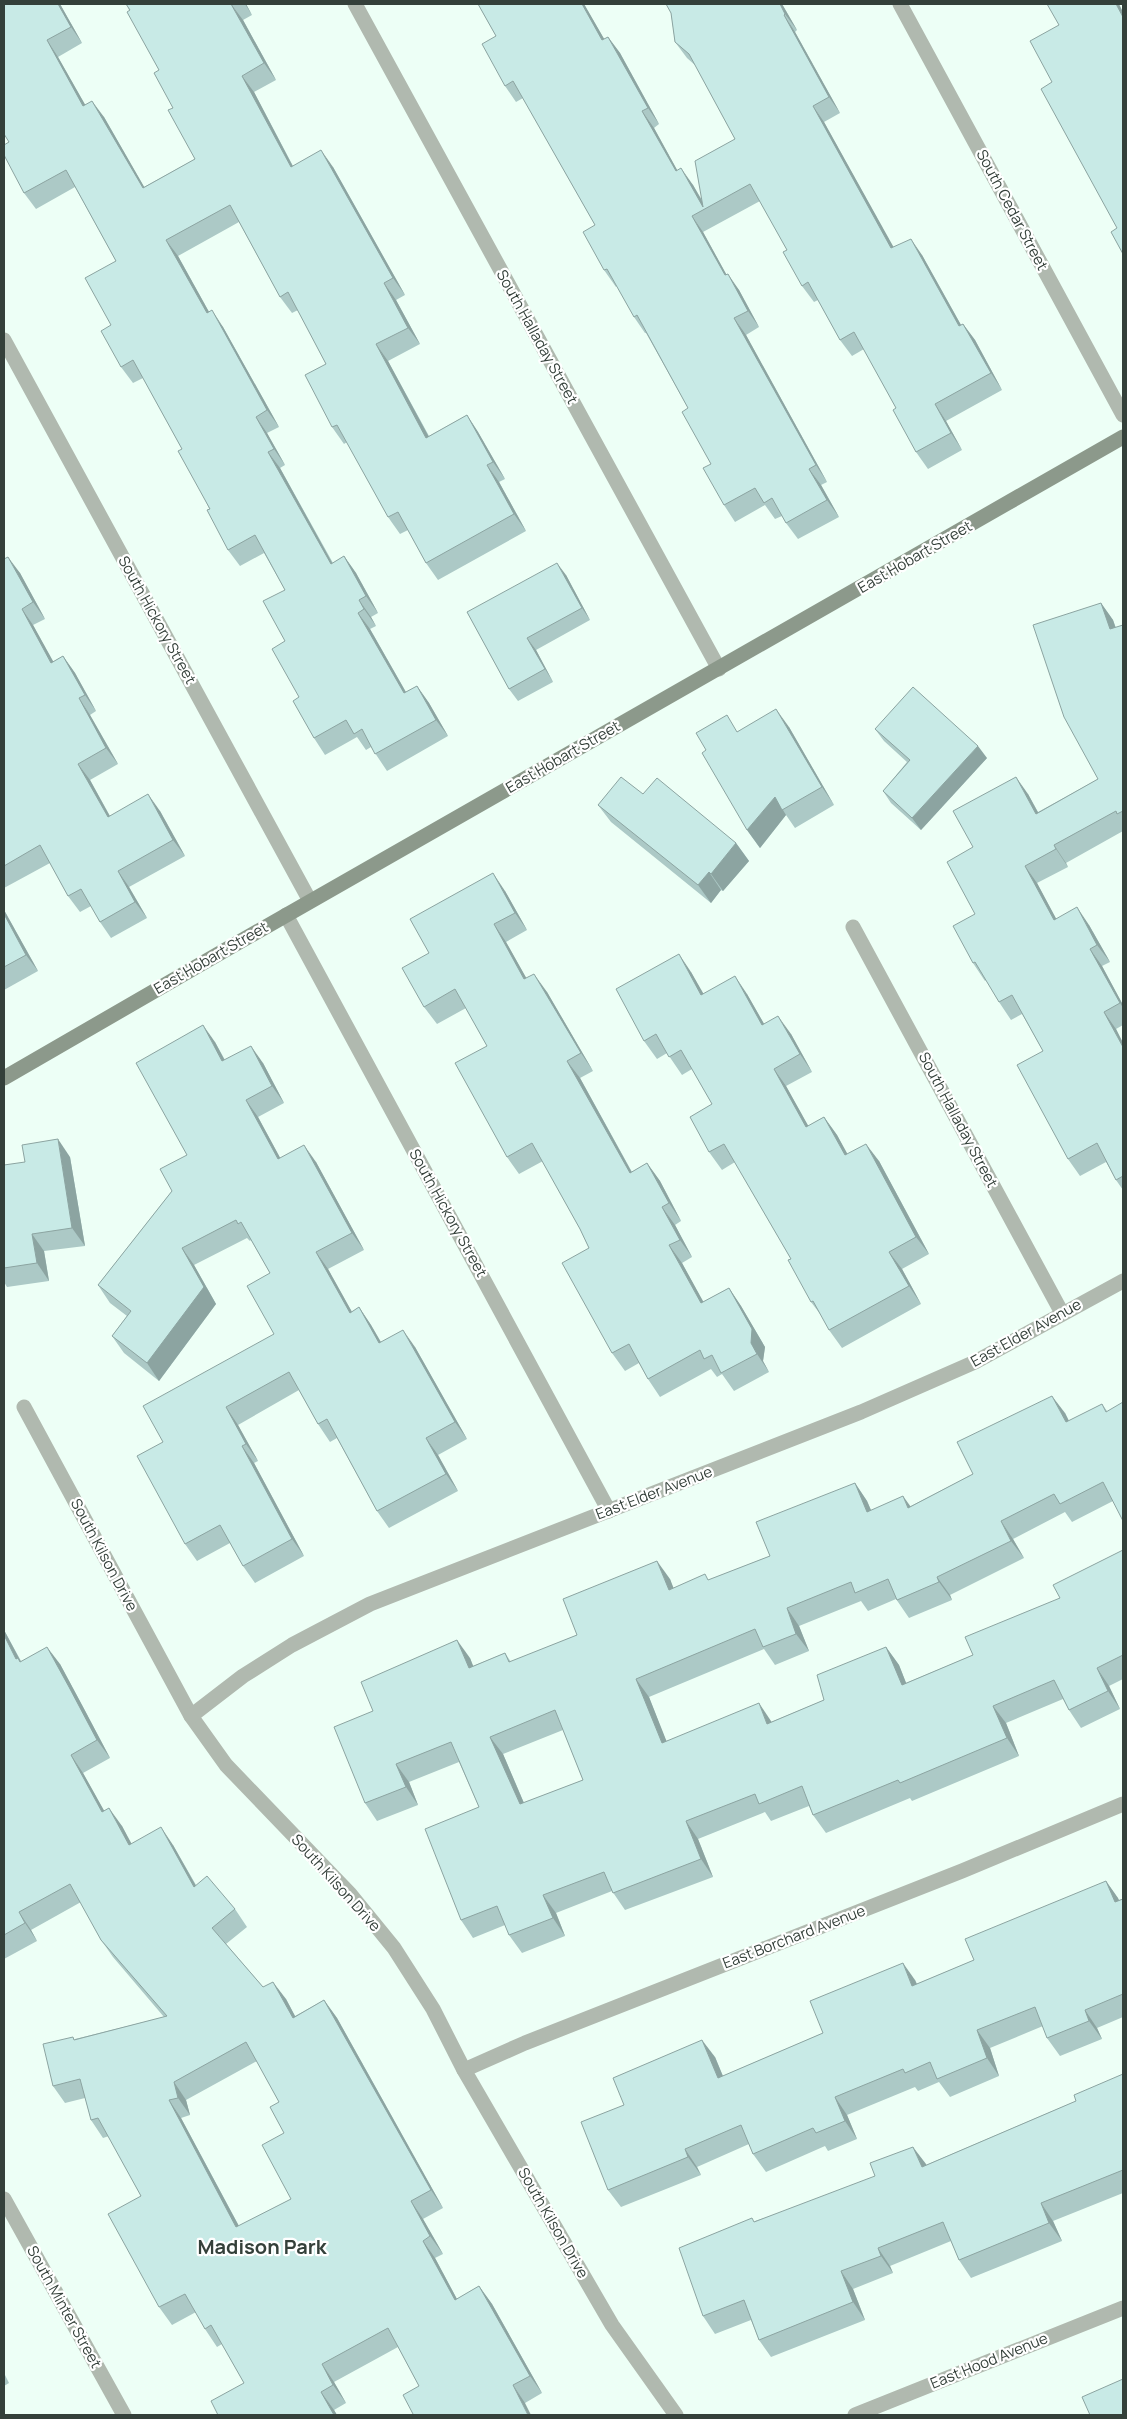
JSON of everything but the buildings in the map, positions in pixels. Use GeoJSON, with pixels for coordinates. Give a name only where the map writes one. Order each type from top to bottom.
{"type":"FeatureCollection","features":[{"type":"Feature","properties":{"kind":"street","name":"South Halladay Street"},"geometry":{"type":"LineString","coordinates":[[355,4],[719,669]]}},
{"type":"Feature","properties":{"kind":"street","name":"South Cedar Street"},"geometry":{"type":"LineString","coordinates":[[900,4],[1123,415]]}},
{"type":"Feature","properties":{"kind":"street","name":"South Hickory Street"},"geometry":{"type":"LineString","coordinates":[[4,340],[310,901]]}},
{"type":"Feature","properties":{"kind":"street","name":"East Hobart Street"},"geometry":{"type":"LineString","coordinates":[[4,1078],[1123,437]]}},
{"type":"Feature","properties":{"kind":"street","name":"South Hickory Street"},"geometry":{"type":"LineString","coordinates":[[286,915],[609,1511]]}},
{"type":"Feature","properties":{"kind":"street","name":"South Halladay Street"},"geometry":{"type":"LineString","coordinates":[[853,927],[1062,1313]]}},
{"type":"Feature","properties":{"kind":"street","name":"East Elder Avenue"},"geometry":{"type":"LineString","coordinates":[[192,1716],[244,1676],[292,1645],[370,1604],[887,1401],[975,1362],[1123,1281]]}},
{"type":"Feature","properties":{"kind":"street","name":"South Kilson Drive"},"geometry":{"type":"LineString","coordinates":[[24,1407],[192,1716],[226,1765],[350,1894],[394,1948],[433,2009],[464,2070],[612,2325],[676,2415]]}},
{"type":"Feature","properties":{"kind":"street","name":"East Borchard Avenue"},"geometry":{"type":"LineString","coordinates":[[464,2070],[525,2043],[962,1872],[1123,1804]]}},
{"type":"Feature","properties":{"kind":"street","name":"South Minter Street"},"geometry":{"type":"LineString","coordinates":[[4,2199],[124,2415]]}},
{"type":"Feature","properties":{"kind":"street","name":"East Hood Avenue"},"geometry":{"type":"LineString","coordinates":[[855,2415],[1123,2308]]}},
{"type":"Feature","properties":{"kind":"district","name":"Madison Park"},"geometry":{"type":"Point","coordinates":[262,2247]}}]}
